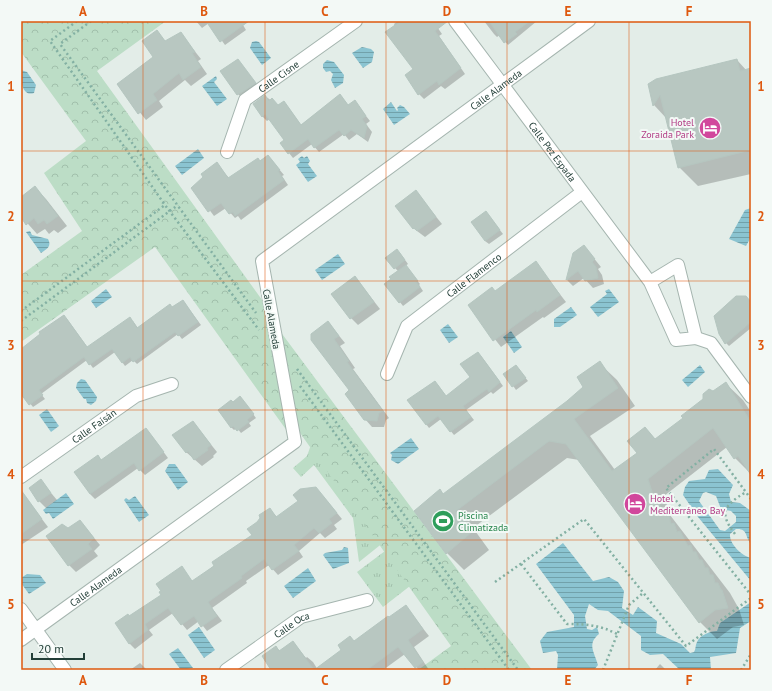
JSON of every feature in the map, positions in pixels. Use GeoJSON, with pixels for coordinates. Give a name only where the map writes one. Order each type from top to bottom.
{"type":"FeatureCollection","features":[{"type":"Feature","properties":{"kind":"street","name":"Calle Cisne"},"geometry":{"type":"LineString","coordinates":[[227,152],[245,100],[356,21]]}},
{"type":"Feature","properties":{"kind":"street","name":"Calle Pez Espada"},"geometry":{"type":"LineString","coordinates":[[455,21],[650,282],[676,340],[696,338]]}},
{"type":"Feature","properties":{"kind":"street","name":"Calle Alameda"},"geometry":{"type":"LineString","coordinates":[[21,640],[296,442],[262,261],[589,21]]}},
{"type":"Feature","properties":{"kind":"street","name":"Calle Flamenco"},"geometry":{"type":"LineString","coordinates":[[387,374],[406,326],[582,192]]}},
{"type":"Feature","properties":{"kind":"street"},"geometry":{"type":"LineString","coordinates":[[650,282],[678,265],[696,338],[711,342],[751,397]]}},
{"type":"Feature","properties":{"kind":"street","name":"Calle Faisán"},"geometry":{"type":"LineString","coordinates":[[21,477],[136,396],[172,384]]}},
{"type":"Feature","properties":{"kind":"street","name":"Calle Oca"},"geometry":{"type":"LineString","coordinates":[[226,670],[301,617],[367,600]]}},
{"type":"Feature","properties":{"kind":"street"},"geometry":{"type":"LineString","coordinates":[[21,609],[65,670]]}},
{"type":"Feature","properties":{"kind":"path"},"geometry":{"type":"LineString","coordinates":[[77,21],[50,41],[165,205],[260,331]]}},
{"type":"Feature","properties":{"kind":"path"},"geometry":{"type":"LineString","coordinates":[[21,311],[165,205]]}},
{"type":"Feature","properties":{"kind":"path"},"geometry":{"type":"LineString","coordinates":[[21,321],[178,205]]}},
{"type":"Feature","properties":{"kind":"path"},"geometry":{"type":"LineString","coordinates":[[298,382],[509,670]]}},
{"type":"Feature","properties":{"kind":"path"},"geometry":{"type":"LineString","coordinates":[[751,499],[714,449],[666,488],[751,595]]}},
{"type":"Feature","properties":{"kind":"path"},"geometry":{"type":"LineString","coordinates":[[735,534],[728,525],[724,513],[734,499],[746,492]]}},
{"type":"Feature","properties":{"kind":"path"},"geometry":{"type":"LineString","coordinates":[[495,582],[584,519],[686,646],[750,600]]}},
{"type":"Feature","properties":{"kind":"path"},"geometry":{"type":"LineString","coordinates":[[521,564],[567,624],[590,624],[604,627],[617,634]]}},
{"type":"Feature","properties":{"kind":"path"},"geometry":{"type":"LineString","coordinates":[[603,670],[629,605],[643,593]]}},
{"type":"Feature","properties":{"kind":"path"},"geometry":{"type":"LineString","coordinates":[[741,670],[751,654]]}},
{"type":"Feature","properties":{"kind":"green space"},"geometry":{"type":"Polygon","coordinates":[[[21,21],[166,21],[97,71],[270,311],[271,319],[532,670],[418,670],[451,646],[293,423],[295,442],[155,247],[21,342],[21,275],[82,231],[44,173],[86,141],[21,52],[21,21]]]}},
{"type":"Feature","properties":{"kind":"green space"},"geometry":{"type":"Polygon","coordinates":[[[312,442],[384,542],[359,562],[353,518],[314,465],[301,477],[293,468],[307,456],[312,442]]]}},
{"type":"Feature","properties":{"kind":"green space"},"geometry":{"type":"Polygon","coordinates":[[[389,548],[456,647],[410,586],[383,607],[357,572],[389,548]]]}},
{"type":"Feature","properties":{"kind":"water"},"geometry":{"type":"Polygon","coordinates":[[[252,42],[259,42],[271,58],[262,65],[250,48],[252,42]]]}},
{"type":"Feature","properties":{"kind":"water"},"geometry":{"type":"Polygon","coordinates":[[[362,47],[371,49],[374,52],[372,62],[363,68],[352,53],[362,47]]]}},
{"type":"Feature","properties":{"kind":"water"},"geometry":{"type":"Polygon","coordinates":[[[327,60],[334,62],[344,75],[343,83],[335,88],[331,80],[333,74],[330,71],[326,72],[323,68],[323,64],[327,60]]]}},
{"type":"Feature","properties":{"kind":"water"},"geometry":{"type":"Polygon","coordinates":[[[21,70],[27,72],[36,85],[34,93],[30,94],[24,90],[21,70]]]}},
{"type":"Feature","properties":{"kind":"water"},"geometry":{"type":"Polygon","coordinates":[[[216,76],[217,79],[214,82],[227,99],[217,106],[202,86],[216,76]]]}},
{"type":"Feature","properties":{"kind":"water"},"geometry":{"type":"Polygon","coordinates":[[[391,102],[397,111],[397,108],[400,105],[410,114],[394,125],[383,109],[391,102]]]}},
{"type":"Feature","properties":{"kind":"water"},"geometry":{"type":"Polygon","coordinates":[[[198,149],[204,158],[182,175],[175,166],[198,149]]]}},
{"type":"Feature","properties":{"kind":"water"},"geometry":{"type":"Polygon","coordinates":[[[302,156],[304,158],[307,156],[310,161],[308,164],[317,176],[308,182],[296,165],[300,162],[298,159],[302,156]]]}},
{"type":"Feature","properties":{"kind":"water"},"geometry":{"type":"Polygon","coordinates":[[[751,208],[751,237],[746,246],[729,239],[745,210],[751,208]]]}},
{"type":"Feature","properties":{"kind":"water"},"geometry":{"type":"Polygon","coordinates":[[[30,231],[32,235],[48,239],[49,245],[47,249],[41,253],[26,232],[30,231]]]}},
{"type":"Feature","properties":{"kind":"water"},"geometry":{"type":"Polygon","coordinates":[[[338,254],[345,264],[322,280],[315,270],[338,254]]]}},
{"type":"Feature","properties":{"kind":"water"},"geometry":{"type":"Polygon","coordinates":[[[106,289],[112,297],[96,308],[91,301],[106,289]]]}},
{"type":"Feature","properties":{"kind":"water"},"geometry":{"type":"Polygon","coordinates":[[[609,289],[619,302],[598,317],[590,307],[607,294],[605,291],[609,289]]]}},
{"type":"Feature","properties":{"kind":"water"},"geometry":{"type":"Polygon","coordinates":[[[571,307],[577,315],[560,327],[554,327],[554,319],[571,307]]]}},
{"type":"Feature","properties":{"kind":"water"},"geometry":{"type":"Polygon","coordinates":[[[448,324],[458,337],[449,343],[440,330],[448,324]]]}},
{"type":"Feature","properties":{"kind":"water"},"geometry":{"type":"Polygon","coordinates":[[[511,331],[522,347],[514,353],[503,337],[511,331]]]}},
{"type":"Feature","properties":{"kind":"water"},"geometry":{"type":"Polygon","coordinates":[[[700,365],[705,372],[688,387],[682,380],[700,365]]]}},
{"type":"Feature","properties":{"kind":"water"},"geometry":{"type":"Polygon","coordinates":[[[81,379],[85,380],[97,397],[96,401],[91,405],[87,403],[86,399],[84,399],[76,388],[77,383],[81,379]]]}},
{"type":"Feature","properties":{"kind":"water"},"geometry":{"type":"Polygon","coordinates":[[[47,409],[59,426],[51,432],[39,415],[47,409]]]}},
{"type":"Feature","properties":{"kind":"water"},"geometry":{"type":"Polygon","coordinates":[[[411,438],[419,449],[398,464],[391,460],[392,455],[390,453],[411,438]]]}},
{"type":"Feature","properties":{"kind":"water"},"geometry":{"type":"Polygon","coordinates":[[[169,464],[175,464],[188,482],[178,490],[165,471],[169,464]]]}},
{"type":"Feature","properties":{"kind":"water"},"geometry":{"type":"Polygon","coordinates":[[[718,469],[733,485],[729,494],[731,502],[740,503],[751,511],[751,544],[744,531],[740,529],[736,529],[730,534],[730,538],[737,549],[747,557],[751,558],[751,581],[698,517],[683,495],[685,487],[689,481],[705,479],[709,470],[718,469]],[[706,492],[703,493],[699,501],[720,530],[725,531],[736,522],[736,516],[731,511],[721,509],[716,496],[706,492]]]}},
{"type":"Feature","properties":{"kind":"water"},"geometry":{"type":"Polygon","coordinates":[[[66,493],[74,504],[53,519],[49,513],[46,514],[43,510],[66,493]]]}},
{"type":"Feature","properties":{"kind":"water"},"geometry":{"type":"Polygon","coordinates":[[[135,496],[149,515],[139,522],[124,500],[126,498],[129,500],[135,496]]]}},
{"type":"Feature","properties":{"kind":"water"},"geometry":{"type":"Polygon","coordinates":[[[563,543],[593,581],[609,577],[618,582],[624,591],[622,608],[633,615],[638,607],[657,621],[656,633],[681,644],[690,653],[694,652],[700,637],[717,631],[720,623],[751,602],[751,621],[740,628],[736,653],[710,657],[711,670],[680,670],[663,654],[650,655],[641,650],[641,636],[608,611],[598,610],[589,604],[585,616],[587,629],[592,630],[597,627],[599,634],[593,641],[592,645],[598,665],[594,670],[557,670],[558,655],[556,651],[543,653],[540,641],[547,632],[574,627],[574,615],[536,564],[563,543]]]}},
{"type":"Feature","properties":{"kind":"water"},"geometry":{"type":"Polygon","coordinates":[[[344,547],[348,548],[349,563],[333,569],[323,555],[325,553],[342,550],[344,547]]]}},
{"type":"Feature","properties":{"kind":"water"},"geometry":{"type":"Polygon","coordinates":[[[308,568],[316,581],[293,598],[284,586],[308,568]]]}},
{"type":"Feature","properties":{"kind":"water"},"geometry":{"type":"Polygon","coordinates":[[[27,574],[40,575],[46,583],[29,594],[21,583],[21,578],[27,574]]]}},
{"type":"Feature","properties":{"kind":"water"},"geometry":{"type":"Polygon","coordinates":[[[199,627],[215,650],[204,658],[188,635],[199,627]]]}},
{"type":"Feature","properties":{"kind":"water"},"geometry":{"type":"Polygon","coordinates":[[[178,648],[193,668],[181,670],[169,654],[178,648]]]}},
{"type":"Feature","properties":{"kind":"building"},"geometry":{"type":"Polygon","coordinates":[[[206,21],[249,21],[220,42],[206,21]]]}},
{"type":"Feature","properties":{"kind":"building"},"geometry":{"type":"Polygon","coordinates":[[[401,21],[448,21],[435,31],[461,68],[439,85],[437,81],[418,95],[405,75],[413,69],[385,32],[401,21]]]}},
{"type":"Feature","properties":{"kind":"building"},"geometry":{"type":"Polygon","coordinates":[[[489,21],[530,21],[515,32],[517,34],[504,43],[489,21]]]}},
{"type":"Feature","properties":{"kind":"building"},"geometry":{"type":"Polygon","coordinates":[[[157,30],[165,41],[181,32],[195,52],[192,53],[201,67],[183,80],[179,73],[153,94],[157,100],[138,114],[117,84],[153,57],[142,41],[157,30]]]}},
{"type":"Feature","properties":{"kind":"building"},"geometry":{"type":"Polygon","coordinates":[[[238,59],[256,83],[237,95],[220,71],[238,59]]]}},
{"type":"Feature","properties":{"kind":"building","name":"Hotel Zoraida Park"},"geometry":{"type":"Polygon","coordinates":[[[737,59],[740,71],[751,68],[751,150],[678,168],[660,95],[653,106],[648,84],[656,79],[737,59]]]}},
{"type":"Feature","properties":{"kind":"building"},"geometry":{"type":"Polygon","coordinates":[[[340,94],[348,105],[355,100],[366,116],[362,119],[367,126],[364,138],[351,130],[344,136],[339,130],[314,148],[308,139],[288,154],[280,143],[284,140],[265,114],[262,117],[253,104],[265,95],[269,101],[272,98],[278,105],[284,101],[301,125],[340,94]]]}},
{"type":"Feature","properties":{"kind":"building"},"geometry":{"type":"Polygon","coordinates":[[[268,155],[280,170],[278,171],[284,180],[235,216],[233,212],[229,214],[221,203],[208,212],[191,188],[203,177],[201,174],[217,162],[228,178],[258,158],[260,161],[268,155]]]}},
{"type":"Feature","properties":{"kind":"building"},"geometry":{"type":"Polygon","coordinates":[[[35,186],[58,216],[47,224],[44,220],[38,224],[34,218],[26,225],[21,217],[21,197],[35,186]]]}},
{"type":"Feature","properties":{"kind":"building"},"geometry":{"type":"Polygon","coordinates":[[[416,190],[436,217],[417,231],[414,228],[413,229],[395,206],[416,190]]]}},
{"type":"Feature","properties":{"kind":"building"},"geometry":{"type":"Polygon","coordinates":[[[486,211],[500,230],[485,241],[471,222],[486,211]]]}},
{"type":"Feature","properties":{"kind":"building"},"geometry":{"type":"Polygon","coordinates":[[[584,245],[595,259],[592,262],[596,267],[598,278],[585,281],[578,271],[566,280],[573,253],[584,245]]]}},
{"type":"Feature","properties":{"kind":"building"},"geometry":{"type":"Polygon","coordinates":[[[397,249],[405,260],[394,269],[385,258],[397,249]]]}},
{"type":"Feature","properties":{"kind":"building"},"geometry":{"type":"Polygon","coordinates":[[[536,261],[560,295],[537,312],[536,310],[493,341],[468,305],[492,287],[495,291],[536,261]]]}},
{"type":"Feature","properties":{"kind":"building"},"geometry":{"type":"Polygon","coordinates":[[[406,265],[418,281],[416,282],[420,287],[399,303],[384,284],[391,279],[389,277],[406,265]]]}},
{"type":"Feature","properties":{"kind":"building"},"geometry":{"type":"Polygon","coordinates":[[[355,276],[374,302],[350,319],[331,294],[355,276]]]}},
{"type":"Feature","properties":{"kind":"building"},"geometry":{"type":"Polygon","coordinates":[[[736,296],[746,296],[751,302],[751,322],[725,344],[719,334],[714,316],[736,296]]]}},
{"type":"Feature","properties":{"kind":"building"},"geometry":{"type":"Polygon","coordinates":[[[183,300],[198,322],[178,336],[175,332],[133,362],[130,357],[122,363],[112,349],[89,365],[84,357],[39,390],[43,395],[29,405],[21,394],[21,349],[40,334],[39,332],[64,315],[87,347],[130,317],[137,328],[170,304],[172,307],[183,300]]]}},
{"type":"Feature","properties":{"kind":"building"},"geometry":{"type":"Polygon","coordinates":[[[328,321],[339,336],[334,339],[349,361],[347,362],[383,411],[379,413],[377,421],[364,420],[345,394],[349,390],[311,340],[311,334],[328,321]]]}},
{"type":"Feature","properties":{"kind":"building"},"geometry":{"type":"Polygon","coordinates":[[[478,352],[500,382],[489,392],[487,389],[463,406],[471,417],[450,432],[438,416],[426,425],[407,400],[435,381],[446,396],[470,377],[460,364],[478,352]]]}},
{"type":"Feature","properties":{"kind":"building","name":"Hotel Mediterráneo Bay"},"geometry":{"type":"Polygon","coordinates":[[[600,361],[618,388],[574,419],[612,471],[637,453],[627,441],[645,427],[655,439],[683,418],[681,416],[703,399],[703,394],[709,389],[713,391],[726,382],[751,422],[751,475],[738,456],[734,459],[713,428],[648,479],[655,501],[658,501],[666,516],[669,515],[671,524],[674,523],[677,532],[680,531],[688,546],[691,545],[693,552],[696,552],[699,560],[702,560],[705,568],[708,568],[710,575],[713,575],[715,583],[718,583],[722,590],[728,608],[715,610],[699,623],[566,444],[549,441],[456,511],[472,532],[446,554],[414,511],[440,489],[443,494],[567,401],[583,387],[577,377],[600,361]]]}},
{"type":"Feature","properties":{"kind":"building"},"geometry":{"type":"Polygon","coordinates":[[[516,365],[526,378],[512,387],[503,374],[516,365]]]}},
{"type":"Feature","properties":{"kind":"building"},"geometry":{"type":"Polygon","coordinates":[[[240,396],[254,414],[247,420],[249,422],[237,431],[233,426],[231,428],[218,410],[231,400],[233,402],[240,396]]]}},
{"type":"Feature","properties":{"kind":"building"},"geometry":{"type":"Polygon","coordinates":[[[193,421],[211,445],[207,448],[208,450],[194,460],[188,451],[186,453],[172,435],[193,421]]]}},
{"type":"Feature","properties":{"kind":"building"},"geometry":{"type":"Polygon","coordinates":[[[146,428],[164,452],[139,471],[134,463],[90,494],[74,472],[98,455],[101,460],[146,428]]]}},
{"type":"Feature","properties":{"kind":"building"},"geometry":{"type":"Polygon","coordinates":[[[41,479],[51,493],[38,502],[29,488],[41,479]]]}},
{"type":"Feature","properties":{"kind":"building"},"geometry":{"type":"Polygon","coordinates":[[[316,487],[337,513],[329,519],[332,523],[319,533],[314,528],[294,545],[299,551],[272,570],[264,559],[241,576],[242,578],[208,602],[217,616],[201,627],[194,616],[181,625],[168,608],[145,624],[148,630],[129,644],[115,623],[128,614],[129,616],[161,595],[159,592],[161,591],[156,584],[182,566],[192,581],[214,566],[212,562],[252,535],[247,529],[257,522],[260,518],[259,515],[270,508],[276,517],[298,501],[293,495],[300,489],[316,487]]]}},
{"type":"Feature","properties":{"kind":"building"},"geometry":{"type":"Polygon","coordinates":[[[21,490],[42,519],[21,534],[21,490]]]}},
{"type":"Feature","properties":{"kind":"building"},"geometry":{"type":"Polygon","coordinates":[[[80,520],[94,538],[88,544],[92,549],[68,566],[46,536],[62,524],[68,528],[80,520]]]}},
{"type":"Feature","properties":{"kind":"building"},"geometry":{"type":"Polygon","coordinates":[[[406,605],[423,629],[408,640],[423,662],[415,668],[398,647],[367,670],[314,670],[341,650],[338,645],[350,636],[354,641],[388,616],[389,617],[406,605]]]}},
{"type":"Feature","properties":{"kind":"building"},"geometry":{"type":"Polygon","coordinates":[[[293,641],[314,670],[271,670],[262,656],[276,646],[279,651],[293,641]]]}},
{"type":"Feature","properties":{"kind":"place","name":"Hotel Zoraida Park"},"geometry":{"type":"Point","coordinates":[710,128]}},
{"type":"Feature","properties":{"kind":"place","name":"Hotel Mediterráneo Bay"},"geometry":{"type":"Point","coordinates":[635,504]}},
{"type":"Feature","properties":{"kind":"place","name":"Piscina Climatizada"},"geometry":{"type":"Point","coordinates":[443,521]}}]}
